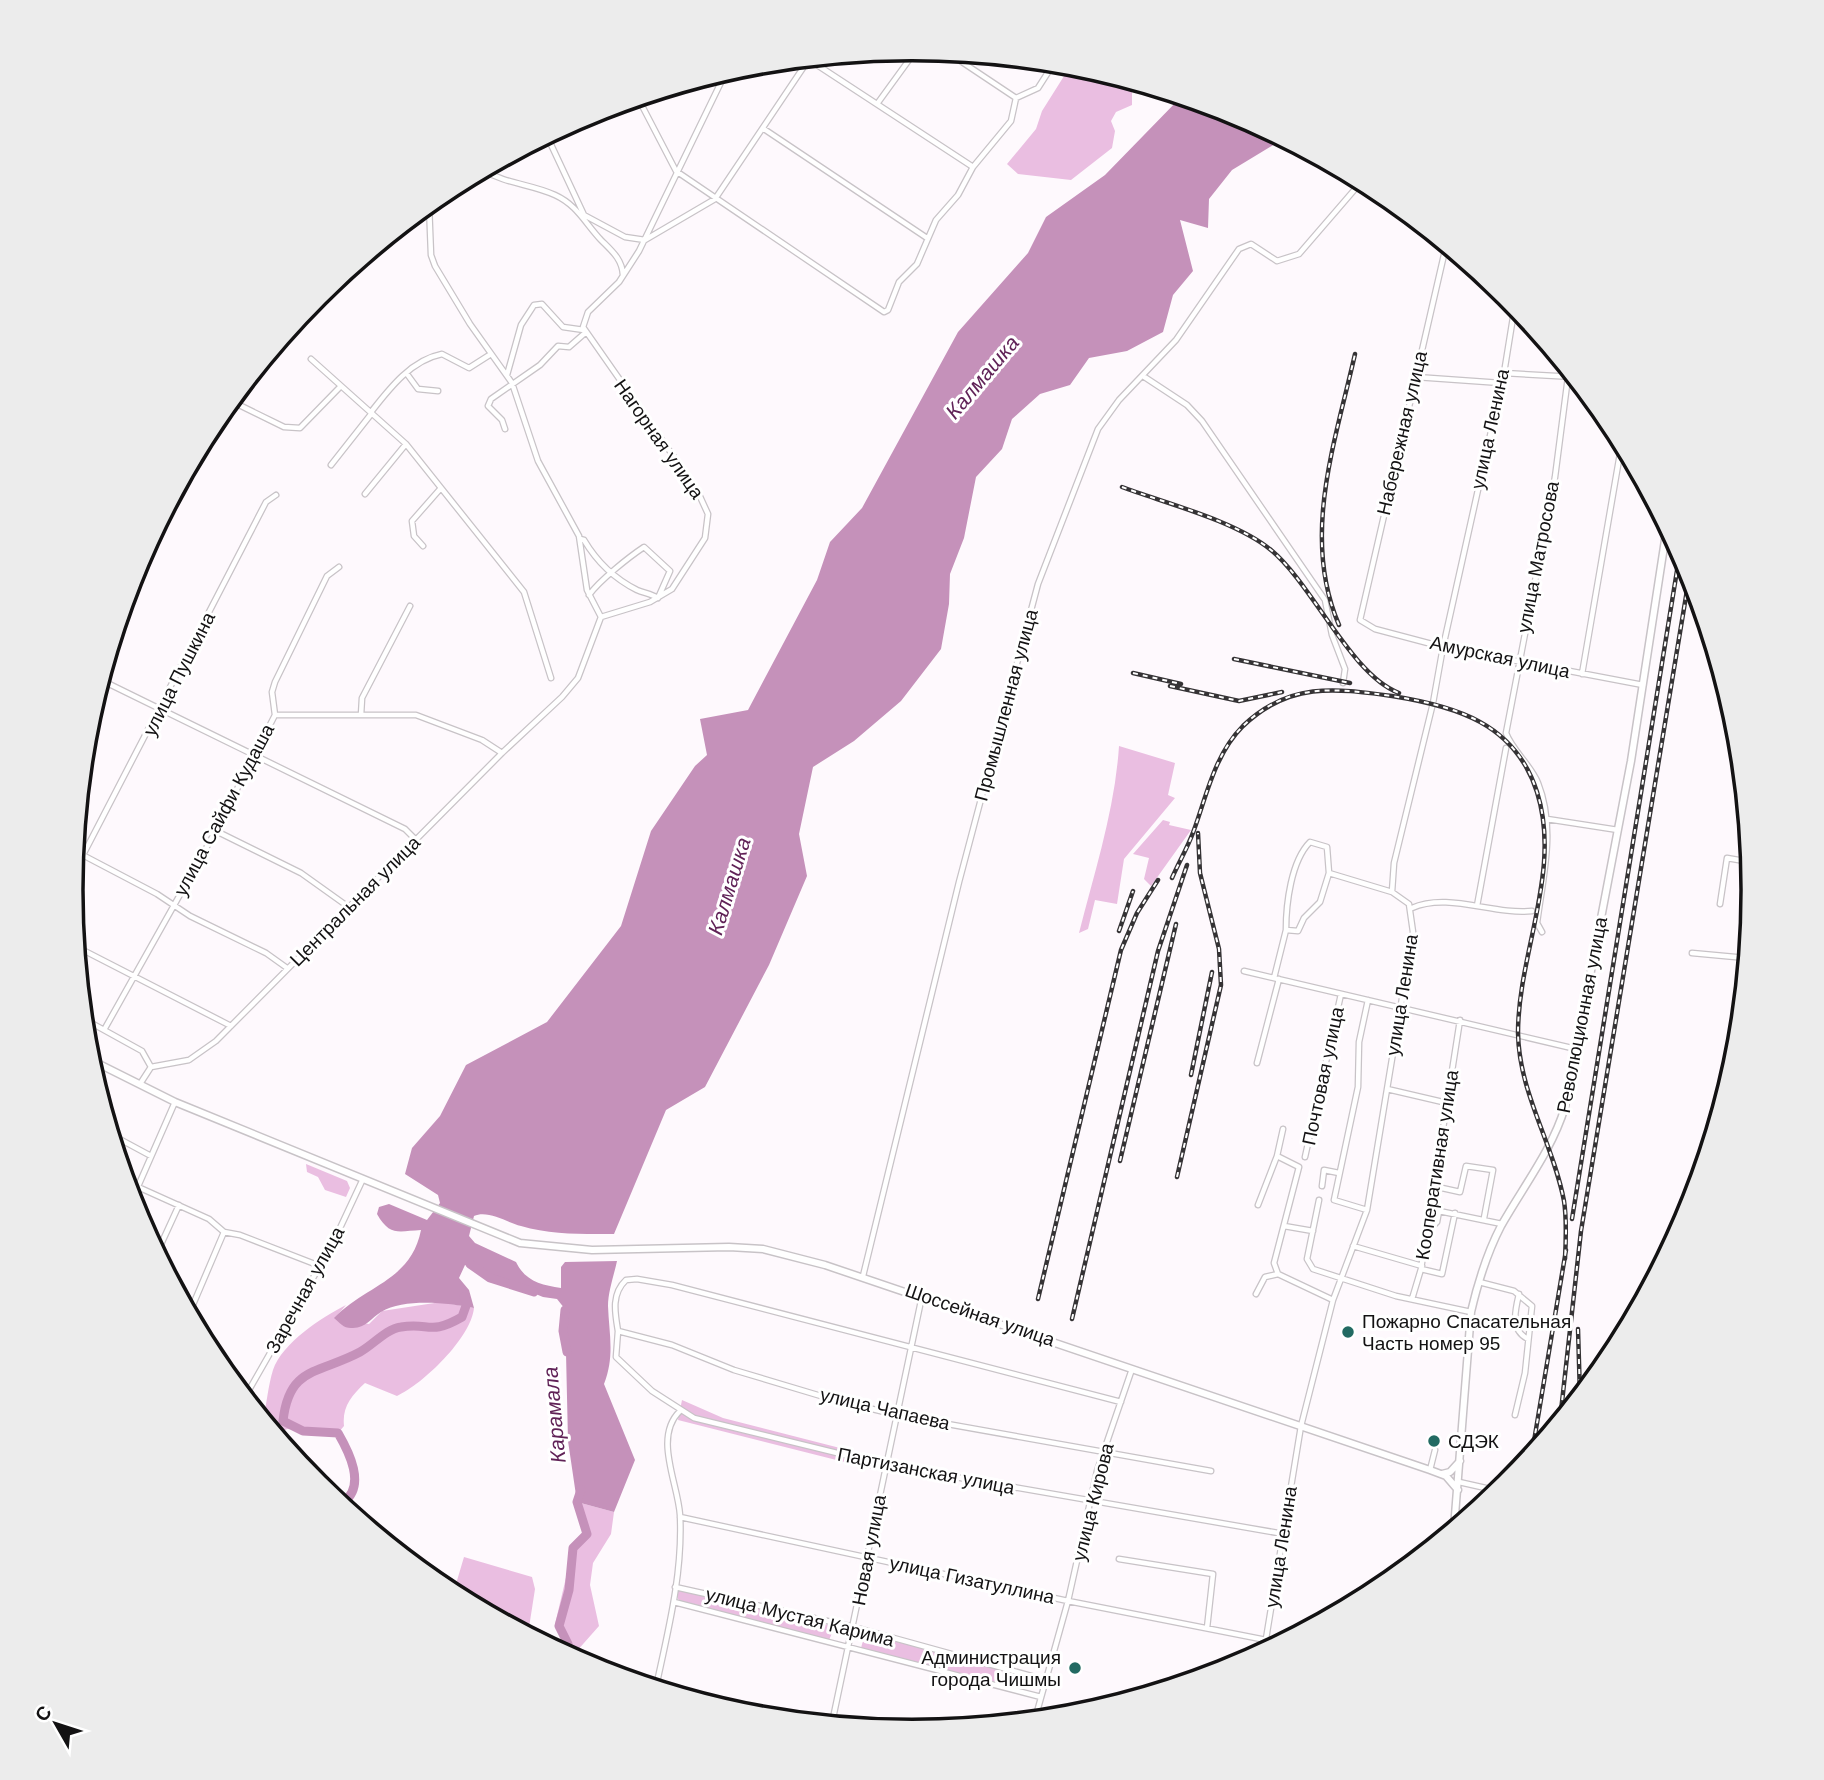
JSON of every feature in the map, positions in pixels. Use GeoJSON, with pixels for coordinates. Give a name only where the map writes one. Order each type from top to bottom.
{"type":"FeatureCollection","features":[{"type":"Feature","properties":{"kind":"main road","name":"Революционная улица"},"geometry":{"type":"LineString","coordinates":[[1455,1515],[1471,1312],[1478,1282],[1502,1224],[1561,1121],[1618,830],[1644,685],[1665,544]]}},
{"type":"Feature","properties":{"kind":"main road","name":"Шоссейная улица"},"geometry":{"type":"LineString","coordinates":[[102,1066],[175,1102],[511,1241],[546,1248],[763,1249],[863,1276],[1442,1474],[1458,1490]]}},
{"type":"Feature","properties":{"kind":"main road"},"geometry":{"type":"LineString","coordinates":[[1442,1474],[1453,1469],[1460,1461]]}},
{"type":"Feature","properties":{"kind":"street"},"geometry":{"type":"LineString","coordinates":[[877,104],[908,61]]}},
{"type":"Feature","properties":{"kind":"street"},"geometry":{"type":"LineString","coordinates":[[963,63],[1016,99]]}},
{"type":"Feature","properties":{"kind":"street"},"geometry":{"type":"LineString","coordinates":[[818,67],[973,167]]}},
{"type":"Feature","properties":{"kind":"street"},"geometry":{"type":"LineString","coordinates":[[493,175],[556,195],[584,215],[625,237],[645,240],[715,199],[803,68]]}},
{"type":"Feature","properties":{"kind":"street"},"geometry":{"type":"LineString","coordinates":[[1016,99],[1038,88],[1048,73]]}},
{"type":"Feature","properties":{"kind":"street"},"geometry":{"type":"LineString","coordinates":[[586,333],[584,319],[623,276],[645,240],[720,84]]}},
{"type":"Feature","properties":{"kind":"street"},"geometry":{"type":"LineString","coordinates":[[642,106],[676,172],[884,312],[888,310],[899,282],[917,264],[927,238],[943,212],[958,195],[973,167],[1011,121],[1016,99]]}},
{"type":"Feature","properties":{"kind":"street"},"geometry":{"type":"LineString","coordinates":[[764,129],[927,238]]}},
{"type":"Feature","properties":{"kind":"street"},"geometry":{"type":"LineString","coordinates":[[551,144],[584,215],[597,236],[618,257],[623,276]]}},
{"type":"Feature","properties":{"kind":"street","name":"Промышленная улица"},"geometry":{"type":"LineString","coordinates":[[863,1276],[959,882],[1038,584],[1098,429],[1119,400],[1176,340],[1239,249],[1251,244],[1277,261],[1299,254],[1354,190]]}},
{"type":"Feature","properties":{"kind":"street"},"geometry":{"type":"LineString","coordinates":[[430,217],[431,255],[435,266],[512,383],[538,461],[580,539],[589,595],[601,617]]}},
{"type":"Feature","properties":{"kind":"street","name":"Набережная улица"},"geometry":{"type":"LineString","coordinates":[[1360,620],[1444,255]]}},
{"type":"Feature","properties":{"kind":"street"},"geometry":{"type":"LineString","coordinates":[[508,376],[521,326],[534,305],[542,304],[563,327],[586,333]]}},
{"type":"Feature","properties":{"kind":"street","name":"улица Ленина"},"geometry":{"type":"LineString","coordinates":[[1266,1639],[1301,1426],[1333,1300],[1367,1210],[1413,932],[1412,908],[1403,898],[1392,892],[1394,863],[1435,695],[1443,647],[1504,373],[1513,320]]}},
{"type":"Feature","properties":{"kind":"street"},"geometry":{"type":"LineString","coordinates":[[505,429],[488,403],[540,365],[558,346],[569,347],[576,344],[586,333]]}},
{"type":"Feature","properties":{"kind":"street","name":"Нагорная улица"},"geometry":{"type":"LineString","coordinates":[[586,333],[696,490],[708,514],[705,538],[671,589],[658,598],[601,617]]}},
{"type":"Feature","properties":{"kind":"street"},"geometry":{"type":"LineString","coordinates":[[331,465],[394,383],[442,354],[469,368],[491,354]]}},
{"type":"Feature","properties":{"kind":"street"},"geometry":{"type":"LineString","coordinates":[[311,359],[406,444],[524,592],[551,678]]}},
{"type":"Feature","properties":{"kind":"street"},"geometry":{"type":"LineString","coordinates":[[1504,373],[1562,376]]}},
{"type":"Feature","properties":{"kind":"street"},"geometry":{"type":"LineString","coordinates":[[407,374],[418,389],[438,391]]}},
{"type":"Feature","properties":{"kind":"street"},"geometry":{"type":"LineString","coordinates":[[1143,376],[1187,405],[1202,421],[1325,600],[1332,635],[1345,669],[1343,683]]}},
{"type":"Feature","properties":{"kind":"street"},"geometry":{"type":"LineString","coordinates":[[1416,377],[1501,383]]}},
{"type":"Feature","properties":{"kind":"street","name":"улица Матросова"},"geometry":{"type":"LineString","coordinates":[[1547,819],[1538,781],[1507,737],[1517,662],[1555,477],[1570,386]]}},
{"type":"Feature","properties":{"kind":"street"},"geometry":{"type":"LineString","coordinates":[[240,406],[284,427],[300,428],[340,387]]}},
{"type":"Feature","properties":{"kind":"street"},"geometry":{"type":"LineString","coordinates":[[365,494],[406,444]]}},
{"type":"Feature","properties":{"kind":"street"},"geometry":{"type":"LineString","coordinates":[[1582,674],[1619,459]]}},
{"type":"Feature","properties":{"kind":"street"},"geometry":{"type":"LineString","coordinates":[[423,546],[414,536],[412,521],[441,488]]}},
{"type":"Feature","properties":{"kind":"street","name":"улица Пушкина"},"geometry":{"type":"LineString","coordinates":[[84,852],[161,710],[267,502],[276,495]]}},
{"type":"Feature","properties":{"kind":"street"},"geometry":{"type":"LineString","coordinates":[[580,539],[584,540],[597,561],[613,573],[634,589],[658,598],[670,571],[647,549],[641,549],[613,573],[589,595]]}},
{"type":"Feature","properties":{"kind":"street","name":"улица Сайфи Кудаша"},"geometry":{"type":"LineString","coordinates":[[104,1030],[216,831],[275,715],[272,692],[275,682],[327,576],[339,567]]}},
{"type":"Feature","properties":{"kind":"street"},"geometry":{"type":"LineString","coordinates":[[361,715],[362,698],[410,606]]}},
{"type":"Feature","properties":{"kind":"street","name":"Центральная улица"},"geometry":{"type":"LineString","coordinates":[[151,1067],[190,1060],[231,1026],[502,753],[562,697],[578,678],[601,617]]}},
{"type":"Feature","properties":{"kind":"street","name":"Амурская улица"},"geometry":{"type":"LineString","coordinates":[[1360,620],[1375,629],[1443,647],[1644,685]]}},
{"type":"Feature","properties":{"kind":"street"},"geometry":{"type":"LineString","coordinates":[[109,684],[405,829],[416,841]]}},
{"type":"Feature","properties":{"kind":"street"},"geometry":{"type":"LineString","coordinates":[[275,715],[416,715],[482,740],[502,753]]}},
{"type":"Feature","properties":{"kind":"street"},"geometry":{"type":"LineString","coordinates":[[1477,906],[1506,748]]}},
{"type":"Feature","properties":{"kind":"street"},"geometry":{"type":"LineString","coordinates":[[1542,932],[1536,923],[1547,849],[1547,819],[1618,830]]}},
{"type":"Feature","properties":{"kind":"street"},"geometry":{"type":"LineString","coordinates":[[216,831],[301,873],[334,893],[350,908]]}},
{"type":"Feature","properties":{"kind":"street"},"geometry":{"type":"LineString","coordinates":[[1257,1063],[1286,930],[1293,881],[1301,854],[1310,842],[1327,847],[1329,873],[1320,902],[1304,918],[1298,931],[1286,930]]}},
{"type":"Feature","properties":{"kind":"street"},"geometry":{"type":"LineString","coordinates":[[84,856],[190,916],[266,953],[287,968]]}},
{"type":"Feature","properties":{"kind":"street"},"geometry":{"type":"LineString","coordinates":[[1720,904],[1727,858],[1740,860]]}},
{"type":"Feature","properties":{"kind":"street"},"geometry":{"type":"LineString","coordinates":[[1329,873],[1392,892]]}},
{"type":"Feature","properties":{"kind":"street"},"geometry":{"type":"LineString","coordinates":[[1412,908],[1430,901],[1517,912],[1532,911]]}},
{"type":"Feature","properties":{"kind":"street"},"geometry":{"type":"LineString","coordinates":[[86,952],[231,1026]]}},
{"type":"Feature","properties":{"kind":"street"},"geometry":{"type":"LineString","coordinates":[[1692,953],[1738,957]]}},
{"type":"Feature","properties":{"kind":"street"},"geometry":{"type":"LineString","coordinates":[[1244,971],[1576,1049]]}},
{"type":"Feature","properties":{"kind":"street","name":"Почтовая улица"},"geometry":{"type":"LineString","coordinates":[[1305,1157],[1341,994]]}},
{"type":"Feature","properties":{"kind":"street"},"geometry":{"type":"LineString","coordinates":[[1367,1210],[1334,1200],[1358,1087],[1356,1077],[1359,1042],[1368,1000]]}},
{"type":"Feature","properties":{"kind":"street","name":"Кооперативная улица"},"geometry":{"type":"LineString","coordinates":[[1455,1213],[1442,1273],[1421,1268],[1460,1020]]}},
{"type":"Feature","properties":{"kind":"street"},"geometry":{"type":"LineString","coordinates":[[94,1025],[142,1051],[151,1067],[140,1085]]}},
{"type":"Feature","properties":{"kind":"street"},"geometry":{"type":"LineString","coordinates":[[1387,1088],[1447,1102]]}},
{"type":"Feature","properties":{"kind":"street"},"geometry":{"type":"LineString","coordinates":[[138,1186],[175,1102]]}},
{"type":"Feature","properties":{"kind":"street"},"geometry":{"type":"LineString","coordinates":[[1258,1205],[1277,1156],[1283,1129]]}},
{"type":"Feature","properties":{"kind":"street"},"geometry":{"type":"LineString","coordinates":[[122,1141],[151,1156]]}},
{"type":"Feature","properties":{"kind":"street"},"geometry":{"type":"LineString","coordinates":[[1277,1156],[1299,1167],[1274,1263],[1278,1274]]}},
{"type":"Feature","properties":{"kind":"street"},"geometry":{"type":"LineString","coordinates":[[1433,1186],[1460,1192],[1466,1166],[1493,1170],[1484,1218]]}},
{"type":"Feature","properties":{"kind":"street"},"geometry":{"type":"LineString","coordinates":[[1322,1186],[1324,1170],[1339,1172]]}},
{"type":"Feature","properties":{"kind":"street","name":"Заречная улица"},"geometry":{"type":"LineString","coordinates":[[251,1389],[320,1266],[362,1181]]}},
{"type":"Feature","properties":{"kind":"street"},"geometry":{"type":"LineString","coordinates":[[139,1187],[209,1219],[224,1232],[240,1235],[320,1266]]}},
{"type":"Feature","properties":{"kind":"street"},"geometry":{"type":"LineString","coordinates":[[1319,1200],[1307,1259],[1309,1265],[1340,1280],[1471,1312]]}},
{"type":"Feature","properties":{"kind":"street"},"geometry":{"type":"LineString","coordinates":[[162,1242],[179,1205]]}},
{"type":"Feature","properties":{"kind":"street"},"geometry":{"type":"LineString","coordinates":[[1428,1231],[1437,1222],[1439,1211],[1484,1218],[1502,1224]]}},
{"type":"Feature","properties":{"kind":"street"},"geometry":{"type":"LineString","coordinates":[[1284,1226],[1313,1231]]}},
{"type":"Feature","properties":{"kind":"street"},"geometry":{"type":"LineString","coordinates":[[194,1303],[224,1232]]}},
{"type":"Feature","properties":{"kind":"street"},"geometry":{"type":"LineString","coordinates":[[1353,1247],[1421,1268],[1412,1299]]}},
{"type":"Feature","properties":{"kind":"street"},"geometry":{"type":"LineString","coordinates":[[1256,1294],[1265,1278],[1278,1274],[1333,1300]]}},
{"type":"Feature","properties":{"kind":"street"},"geometry":{"type":"LineString","coordinates":[[618,1331],[614,1307],[618,1290],[626,1280],[637,1279],[672,1285],[909,1349],[1121,1402]]}},
{"type":"Feature","properties":{"kind":"street"},"geometry":{"type":"LineString","coordinates":[[1478,1282],[1519,1294],[1532,1306],[1515,1415]]}},
{"type":"Feature","properties":{"kind":"street"},"geometry":{"type":"LineString","coordinates":[[1519,1294],[1514,1321],[1521,1335],[1528,1339]]}},
{"type":"Feature","properties":{"kind":"street","name":"Новая улица"},"geometry":{"type":"LineString","coordinates":[[834,1715],[922,1296]]}},
{"type":"Feature","properties":{"kind":"street","name":"Партизанская улица"},"geometry":{"type":"LineString","coordinates":[[618,1331],[615,1357],[680,1411],[694,1418],[886,1465],[1284,1534]]}},
{"type":"Feature","properties":{"kind":"street","name":"улица Чапаева"},"geometry":{"type":"LineString","coordinates":[[618,1331],[672,1345],[734,1370],[897,1415],[1211,1471]]}},
{"type":"Feature","properties":{"kind":"street","name":"улица Кирова"},"geometry":{"type":"LineString","coordinates":[[1038,1709],[1068,1601],[1104,1451],[1133,1367]]}},
{"type":"Feature","properties":{"kind":"street"},"geometry":{"type":"LineString","coordinates":[[658,1679],[674,1602],[680,1517],[667,1437],[673,1418],[680,1411]]}},
{"type":"Feature","properties":{"kind":"street"},"geometry":{"type":"LineString","coordinates":[[1430,1470],[1435,1450]]}},
{"type":"Feature","properties":{"kind":"street"},"geometry":{"type":"LineString","coordinates":[[1459,1482],[1485,1488]]}},
{"type":"Feature","properties":{"kind":"street","name":"улица Гизатуллина"},"geometry":{"type":"LineString","coordinates":[[680,1517],[1263,1640]]}},
{"type":"Feature","properties":{"kind":"street"},"geometry":{"type":"LineString","coordinates":[[1119,1559],[1213,1574],[1208,1628]]}},
{"type":"Feature","properties":{"kind":"street","name":"улица Мустая Карима"},"geometry":{"type":"LineString","coordinates":[[675,1587],[854,1627],[1046,1680]]}},
{"type":"Feature","properties":{"kind":"street","name":"улица Мустая Карима"},"geometry":{"type":"LineString","coordinates":[[674,1602],[1041,1697]]}},
{"type":"Feature","properties":{"kind":"shaded area"},"geometry":{"type":"Polygon","coordinates":[[[1064,75],[1132,91],[1132,105],[1116,112],[1111,121],[1115,131],[1112,148],[1071,180],[1018,174],[1007,164],[1036,129],[1042,111],[1064,75]]]}},
{"type":"Feature","properties":{"kind":"shaded area"},"geometry":{"type":"Polygon","coordinates":[[[1119,746],[1175,763],[1168,795],[1175,798],[1124,859],[1117,904],[1095,900],[1088,929],[1079,933],[1109,816],[1119,746]]]}},
{"type":"Feature","properties":{"kind":"shaded area"},"geometry":{"type":"Polygon","coordinates":[[[1163,820],[1170,822],[1169,825],[1191,830],[1151,886],[1144,879],[1149,858],[1133,854],[1163,820]]]}},
{"type":"Feature","properties":{"kind":"shaded area"},"geometry":{"type":"Polygon","coordinates":[[[306,1164],[347,1181],[350,1188],[346,1197],[325,1190],[318,1177],[307,1172],[306,1164]]]}},
{"type":"Feature","properties":{"kind":"shaded area"},"geometry":{"type":"Polygon","coordinates":[[[441,1302],[474,1308],[471,1320],[455,1346],[432,1371],[408,1390],[397,1396],[365,1383],[348,1402],[344,1413],[344,1426],[338,1433],[284,1431],[265,1407],[273,1370],[285,1350],[304,1332],[346,1305],[335,1318],[369,1324],[382,1311],[441,1302]]]}},
{"type":"Feature","properties":{"kind":"shaded area"},"geometry":{"type":"Polygon","coordinates":[[[682,1400],[723,1418],[879,1458],[876,1470],[678,1420],[682,1400]]]}},
{"type":"Feature","properties":{"kind":"shaded area"},"geometry":{"type":"Polygon","coordinates":[[[577,1502],[614,1512],[611,1534],[593,1563],[590,1585],[599,1626],[579,1649],[563,1641],[555,1624],[573,1548],[587,1533],[577,1502]]]}},
{"type":"Feature","properties":{"kind":"shaded area"},"geometry":{"type":"Polygon","coordinates":[[[464,1557],[532,1577],[535,1589],[529,1625],[498,1608],[457,1582],[464,1557]]]}},
{"type":"Feature","properties":{"kind":"shaded area"},"geometry":{"type":"Polygon","coordinates":[[[676,1590],[837,1627],[838,1632],[833,1631],[829,1640],[682,1602],[678,1599],[676,1590]]]}},
{"type":"Feature","properties":{"kind":"shaded area"},"geometry":{"type":"Polygon","coordinates":[[[865,1633],[1007,1672],[1004,1685],[861,1648],[865,1633]]]}},
{"type":"Feature","properties":{"kind":"water"},"geometry":{"type":"Polygon","coordinates":[[[1174,104],[1274,145],[1232,170],[1209,199],[1208,228],[1180,220],[1193,271],[1173,295],[1163,332],[1127,351],[1089,358],[1070,385],[1040,394],[1012,419],[1002,449],[976,477],[964,538],[950,574],[949,604],[941,649],[901,701],[854,741],[813,767],[799,834],[807,876],[769,965],[705,1087],[666,1110],[614,1234],[544,1231],[491,1215],[474,1216],[469,1236],[475,1243],[516,1262],[524,1274],[540,1283],[561,1288],[561,1267],[565,1262],[617,1261],[608,1301],[610,1354],[604,1384],[635,1460],[614,1512],[577,1502],[568,1441],[565,1309],[557,1299],[543,1297],[465,1265],[459,1278],[469,1290],[474,1308],[439,1303],[402,1305],[381,1312],[358,1328],[345,1327],[334,1318],[398,1272],[416,1247],[421,1230],[391,1229],[377,1214],[379,1207],[389,1204],[427,1220],[440,1203],[438,1195],[405,1174],[412,1148],[440,1116],[466,1065],[547,1022],[621,926],[651,831],[695,766],[707,755],[700,719],[748,710],[817,580],[830,542],[862,508],[958,332],[1028,253],[1046,217],[1105,175],[1174,104]]]}},
{"type":"Feature","properties":{"kind":"waterway","name":"Карамала"},"geometry":{"type":"LineString","coordinates":[[470,1264],[490,1278],[534,1292]]}},
{"type":"Feature","properties":{"kind":"waterway","name":"Калмашка"},"geometry":{"type":"LineString","coordinates":[[349,1497],[355,1478],[351,1459],[338,1433],[303,1431],[283,1421],[286,1403],[292,1390],[308,1374],[360,1352],[395,1328],[436,1327],[451,1323],[462,1317],[467,1303],[464,1297]]}},
{"type":"Feature","properties":{"kind":"waterway","name":"Карамала"},"geometry":{"type":"LineString","coordinates":[[565,1310],[563,1331],[567,1352]]}},
{"type":"Feature","properties":{"kind":"waterway","name":"Карамала"},"geometry":{"type":"LineString","coordinates":[[568,1643],[559,1626],[569,1590],[573,1548],[587,1534],[577,1502],[581,1490]]}},
{"type":"Feature","properties":{"kind":"railway"},"geometry":{"type":"LineString","coordinates":[[1339,625],[1328,592],[1322,524],[1331,456],[1355,354]]}},
{"type":"Feature","properties":{"kind":"railway"},"geometry":{"type":"LineString","coordinates":[[1122,487],[1239,530],[1271,550],[1287,565],[1365,668],[1381,683],[1399,693]]}},
{"type":"Feature","properties":{"kind":"railway"},"geometry":{"type":"LineString","coordinates":[[1572,1219],[1677,571]]}},
{"type":"Feature","properties":{"kind":"railway"},"geometry":{"type":"LineString","coordinates":[[1562,1404],[1581,1231],[1686,595]]}},
{"type":"Feature","properties":{"kind":"railway"},"geometry":{"type":"LineString","coordinates":[[1234,659],[1350,683]]}},
{"type":"Feature","properties":{"kind":"railway"},"geometry":{"type":"LineString","coordinates":[[1133,673],[1181,684]]}},
{"type":"Feature","properties":{"kind":"railway"},"geometry":{"type":"LineString","coordinates":[[1170,686],[1239,701],[1282,692]]}},
{"type":"Feature","properties":{"kind":"railway"},"geometry":{"type":"LineString","coordinates":[[1172,878],[1192,836],[1213,775],[1233,737],[1260,712],[1295,695],[1331,690],[1415,700],[1460,713],[1480,722],[1514,749],[1527,768],[1537,792],[1545,852],[1520,1003],[1520,1055],[1530,1097],[1564,1201],[1565,1259]]}},
{"type":"Feature","properties":{"kind":"railway"},"geometry":{"type":"LineString","coordinates":[[1177,1177],[1221,985],[1219,949],[1200,873],[1198,833]]}},
{"type":"Feature","properties":{"kind":"railway"},"geometry":{"type":"LineString","coordinates":[[1072,1319],[1158,951],[1187,865]]}},
{"type":"Feature","properties":{"kind":"railway"},"geometry":{"type":"LineString","coordinates":[[1038,1299],[1121,950],[1137,913],[1158,880]]}},
{"type":"Feature","properties":{"kind":"railway"},"geometry":{"type":"LineString","coordinates":[[1119,931],[1133,891]]}},
{"type":"Feature","properties":{"kind":"railway"},"geometry":{"type":"LineString","coordinates":[[1120,1161],[1176,924]]}},
{"type":"Feature","properties":{"kind":"railway"},"geometry":{"type":"LineString","coordinates":[[1191,1075],[1212,972]]}},
{"type":"Feature","properties":{"kind":"railway"},"geometry":{"type":"LineString","coordinates":[[1535,1436],[1566,1250]]}},
{"type":"Feature","properties":{"kind":"railway"},"geometry":{"type":"LineString","coordinates":[[1578,1329],[1580,1380]]}},
{"type":"Feature","properties":{"kind":"place","name":"Пожарно Спасательная Часть номер 95"},"geometry":{"type":"Point","coordinates":[1348,1332]}},
{"type":"Feature","properties":{"kind":"place","name":"СДЭК"},"geometry":{"type":"Point","coordinates":[1434,1441]}},
{"type":"Feature","properties":{"kind":"place","name":"Администрация города Чишмы"},"geometry":{"type":"Point","coordinates":[1075,1668]}}]}
